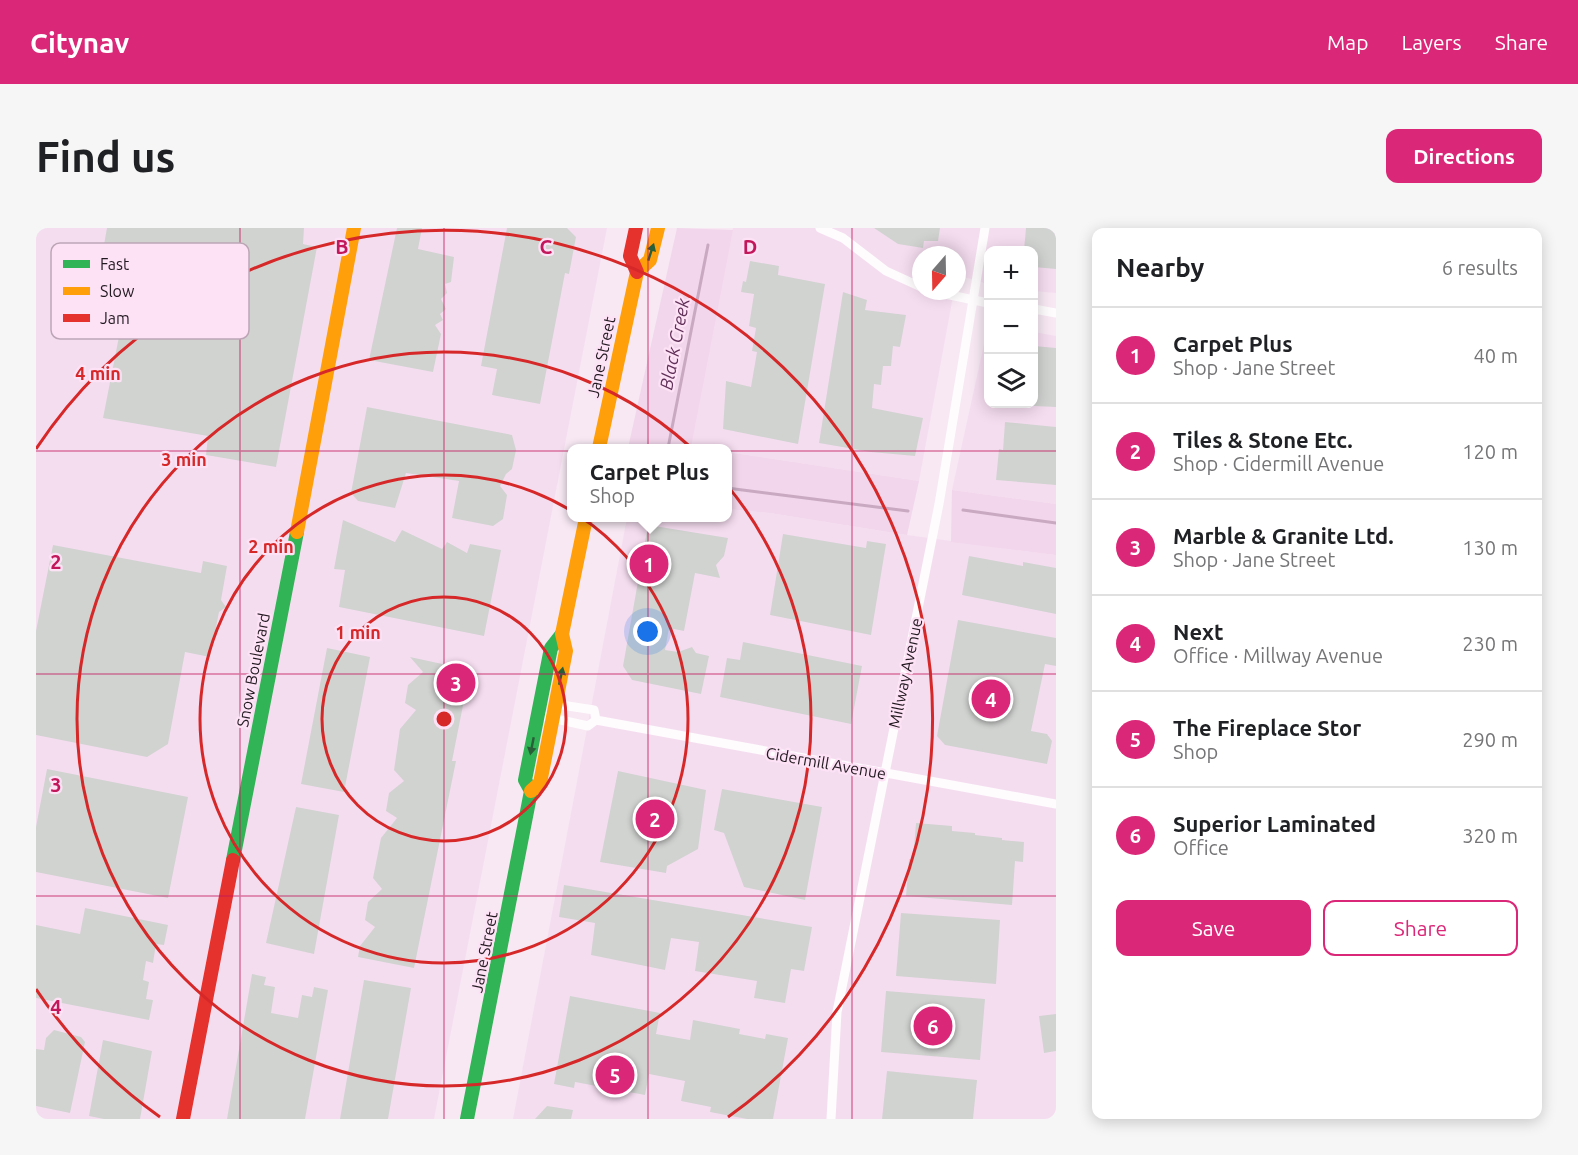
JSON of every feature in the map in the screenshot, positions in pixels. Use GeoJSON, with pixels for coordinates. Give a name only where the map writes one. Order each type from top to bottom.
{"type":"FeatureCollection","features":[{"type":"Feature","properties":{"kind":"main road","name":"Snow Boulevard"},"geometry":{"type":"LineString","coordinates":[[183,1119],[300,511],[318,429],[354,228]]}},
{"type":"Feature","properties":{"kind":"main road","name":"Jane Street"},"geometry":{"type":"LineString","coordinates":[[636,228],[630,256],[637,272]]}},
{"type":"Feature","properties":{"kind":"main road","name":"Jane Street"},"geometry":{"type":"LineString","coordinates":[[600,444],[637,272],[650,260],[658,228]]}},
{"type":"Feature","properties":{"kind":"main road","name":"Jane Street"},"geometry":{"type":"LineString","coordinates":[[467,1119],[531,791],[540,783],[566,651],[562,634],[585,522]]}},
{"type":"Feature","properties":{"kind":"main road","name":"Jane Street"},"geometry":{"type":"LineString","coordinates":[[531,791],[525,780],[551,648],[562,634]]}},
{"type":"Feature","properties":{"kind":"street"},"geometry":{"type":"LineString","coordinates":[[820,228],[843,238],[886,271],[912,283]]}},
{"type":"Feature","properties":{"kind":"street","name":"Millway Avenue"},"geometry":{"type":"LineString","coordinates":[[831,1119],[837,1012],[939,504],[985,228]]}},
{"type":"Feature","properties":{"kind":"street"},"geometry":{"type":"LineString","coordinates":[[966,300],[984,303]]}},
{"type":"Feature","properties":{"kind":"street"},"geometry":{"type":"LineString","coordinates":[[1038,310],[1056,313]]}},
{"type":"Feature","properties":{"kind":"street","name":"Cidermill Avenue"},"geometry":{"type":"LineString","coordinates":[[555,704],[594,710],[596,720]]}},
{"type":"Feature","properties":{"kind":"street","name":"Cidermill Avenue"},"geometry":{"type":"LineString","coordinates":[[538,715],[588,726],[596,720],[1056,804]]}},
{"type":"Feature","properties":{"kind":"shaded area"},"geometry":{"type":"Polygon","coordinates":[[[36,228],[607,228],[434,1119],[36,1119],[36,228]]]}},
{"type":"Feature","properties":{"kind":"shaded area"},"geometry":{"type":"Polygon","coordinates":[[[677,228],[733,230],[692,444],[629,444],[677,228]]]}},
{"type":"Feature","properties":{"kind":"shaded area"},"geometry":{"type":"Polygon","coordinates":[[[733,228],[1056,228],[1056,293],[1038,291],[1038,246],[984,246],[984,283],[966,278],[966,246],[912,246],[912,300],[952,300],[919,481],[732,453],[732,444],[691,444],[733,228]]]}},
{"type":"Feature","properties":{"kind":"shaded area"},"geometry":{"type":"Polygon","coordinates":[[[1038,333],[1056,336],[1056,504],[952,490],[984,344],[984,408],[1038,408],[1038,333]]]}},
{"type":"Feature","properties":{"kind":"shaded area"},"geometry":{"type":"Polygon","coordinates":[[[732,453],[919,481],[907,535],[770,513],[732,509],[732,453]]]}},
{"type":"Feature","properties":{"kind":"shaded area"},"geometry":{"type":"Polygon","coordinates":[[[952,490],[1056,504],[1056,555],[951,542],[952,490]]]}},
{"type":"Feature","properties":{"kind":"shaded area"},"geometry":{"type":"Polygon","coordinates":[[[732,509],[1056,555],[1056,1119],[513,1119],[626,522],[732,522],[732,509]]]}},
{"type":"Feature","properties":{"kind":"building"},"geometry":{"type":"Polygon","coordinates":[[[107,228],[304,228],[303,244],[317,247],[276,467],[206,455],[208,436],[103,418],[119,339],[249,339],[249,243],[104,243],[107,228]]]}},
{"type":"Feature","properties":{"kind":"building"},"geometry":{"type":"Polygon","coordinates":[[[397,228],[422,228],[418,249],[454,257],[451,282],[445,284],[447,293],[441,299],[446,309],[440,314],[443,320],[435,325],[441,334],[433,372],[369,360],[397,228]]]}},
{"type":"Feature","properties":{"kind":"building"},"geometry":{"type":"Polygon","coordinates":[[[507,228],[567,228],[576,237],[569,274],[565,273],[540,404],[492,395],[497,369],[481,366],[507,228]]]}},
{"type":"Feature","properties":{"kind":"building"},"geometry":{"type":"Polygon","coordinates":[[[874,228],[940,228],[938,241],[924,241],[923,246],[898,244],[874,228]]]}},
{"type":"Feature","properties":{"kind":"building"},"geometry":{"type":"Polygon","coordinates":[[[1026,228],[1056,228],[1056,269],[1038,267],[1038,246],[1024,246],[1026,228]]]}},
{"type":"Feature","properties":{"kind":"building"},"geometry":{"type":"Polygon","coordinates":[[[750,261],[779,266],[778,275],[825,284],[798,444],[723,429],[726,381],[751,387],[757,352],[752,351],[756,328],[749,326],[754,294],[741,292],[743,281],[746,282],[750,261]]]}},
{"type":"Feature","properties":{"kind":"building"},"geometry":{"type":"Polygon","coordinates":[[[843,292],[867,300],[865,310],[906,315],[900,347],[893,346],[891,366],[883,366],[881,385],[874,384],[872,408],[923,418],[915,456],[871,452],[819,443],[843,292]]]}},
{"type":"Feature","properties":{"kind":"building"},"geometry":{"type":"Polygon","coordinates":[[[1038,346],[1056,348],[1056,407],[1038,406],[1038,346]]]}},
{"type":"Feature","properties":{"kind":"building"},"geometry":{"type":"Polygon","coordinates":[[[367,407],[512,435],[516,450],[512,469],[506,474],[500,486],[507,495],[503,519],[493,526],[452,518],[459,481],[406,473],[395,508],[358,501],[351,493],[367,407]]]}},
{"type":"Feature","properties":{"kind":"building"},"geometry":{"type":"Polygon","coordinates":[[[1005,422],[1056,427],[1056,485],[996,480],[999,449],[1003,450],[1005,422]]]}},
{"type":"Feature","properties":{"kind":"building"},"geometry":{"type":"Polygon","coordinates":[[[343,520],[395,542],[402,530],[442,549],[447,542],[467,553],[470,544],[501,550],[484,636],[339,607],[345,570],[334,569],[343,520]]]}},
{"type":"Feature","properties":{"kind":"building"},"geometry":{"type":"Polygon","coordinates":[[[648,525],[728,538],[724,556],[716,565],[720,578],[695,573],[684,631],[669,628],[665,650],[678,652],[692,647],[696,653],[709,656],[701,694],[632,680],[623,666],[648,525]]]}},
{"type":"Feature","properties":{"kind":"building"},"geometry":{"type":"Polygon","coordinates":[[[783,534],[866,548],[867,541],[886,544],[871,635],[770,615],[783,534]]]}},
{"type":"Feature","properties":{"kind":"building"},"geometry":{"type":"Polygon","coordinates":[[[53,545],[201,573],[203,561],[227,566],[221,600],[226,607],[219,612],[210,657],[185,652],[168,744],[147,757],[36,735],[36,631],[53,545]]]}},
{"type":"Feature","properties":{"kind":"building"},"geometry":{"type":"Polygon","coordinates":[[[969,556],[1023,566],[1023,562],[1056,568],[1056,614],[962,595],[969,556]]]}},
{"type":"Feature","properties":{"kind":"building"},"geometry":{"type":"Polygon","coordinates":[[[958,620],[1056,638],[1056,666],[1045,664],[1031,731],[1047,734],[1052,741],[1047,764],[945,745],[937,736],[958,620]]]}},
{"type":"Feature","properties":{"kind":"building"},"geometry":{"type":"Polygon","coordinates":[[[743,642],[862,666],[851,724],[720,697],[727,658],[740,660],[743,642]]]}},
{"type":"Feature","properties":{"kind":"building"},"geometry":{"type":"Polygon","coordinates":[[[327,648],[370,657],[344,792],[301,784],[327,648]]]}},
{"type":"Feature","properties":{"kind":"building"},"geometry":{"type":"Polygon","coordinates":[[[410,657],[470,670],[452,761],[456,761],[414,968],[358,957],[360,946],[375,927],[365,920],[368,902],[382,889],[373,878],[381,838],[397,818],[386,811],[389,793],[404,781],[394,770],[400,729],[416,710],[405,703],[408,685],[423,672],[410,657]]]}},
{"type":"Feature","properties":{"kind":"building"},"geometry":{"type":"Polygon","coordinates":[[[47,769],[188,797],[168,898],[36,872],[36,827],[47,769]]]}},
{"type":"Feature","properties":{"kind":"building"},"geometry":{"type":"Polygon","coordinates":[[[618,771],[706,790],[698,849],[667,866],[666,873],[600,862],[618,771]]]}},
{"type":"Feature","properties":{"kind":"building"},"geometry":{"type":"Polygon","coordinates":[[[722,789],[822,807],[805,900],[744,887],[724,833],[714,830],[722,789]]]}},
{"type":"Feature","properties":{"kind":"building"},"geometry":{"type":"Polygon","coordinates":[[[296,807],[339,815],[314,954],[266,943],[296,807]]]}},
{"type":"Feature","properties":{"kind":"building"},"geometry":{"type":"Polygon","coordinates":[[[916,823],[952,826],[952,831],[1024,842],[1023,862],[1015,861],[1012,905],[906,896],[909,859],[913,860],[916,823]]]}},
{"type":"Feature","properties":{"kind":"building"},"geometry":{"type":"Polygon","coordinates":[[[564,885],[812,927],[804,971],[791,969],[785,1003],[754,998],[757,981],[695,971],[699,942],[671,938],[665,970],[591,955],[595,923],[559,917],[564,885]]]}},
{"type":"Feature","properties":{"kind":"building"},"geometry":{"type":"Polygon","coordinates":[[[85,908],[168,925],[164,945],[156,944],[153,963],[146,961],[143,980],[149,982],[146,999],[153,1000],[149,1020],[36,998],[36,925],[80,934],[85,908]]]}},
{"type":"Feature","properties":{"kind":"building"},"geometry":{"type":"Polygon","coordinates":[[[901,913],[1000,920],[996,984],[896,976],[901,913]]]}},
{"type":"Feature","properties":{"kind":"building"},"geometry":{"type":"Polygon","coordinates":[[[252,974],[266,977],[264,985],[275,987],[271,1013],[298,1018],[302,995],[312,997],[314,987],[328,990],[305,1119],[227,1119],[252,974]]]}},
{"type":"Feature","properties":{"kind":"building"},"geometry":{"type":"Polygon","coordinates":[[[364,980],[411,988],[388,1119],[340,1119],[364,980]]]}},
{"type":"Feature","properties":{"kind":"building"},"geometry":{"type":"Polygon","coordinates":[[[886,991],[985,999],[980,1060],[881,1052],[886,991]]]}},
{"type":"Feature","properties":{"kind":"building"},"geometry":{"type":"Polygon","coordinates":[[[570,996],[660,1013],[656,1034],[690,1040],[693,1020],[740,1029],[739,1034],[765,1039],[766,1034],[788,1038],[773,1119],[747,1119],[710,1112],[711,1107],[681,1101],[685,1081],[649,1074],[645,1095],[575,1082],[574,1088],[554,1084],[570,996]]]}},
{"type":"Feature","properties":{"kind":"building"},"geometry":{"type":"Polygon","coordinates":[[[1056,1014],[1056,1051],[1044,1053],[1039,1016],[1056,1014]]]}},
{"type":"Feature","properties":{"kind":"building"},"geometry":{"type":"Polygon","coordinates":[[[54,1030],[81,1037],[85,1042],[70,1113],[36,1106],[36,1049],[44,1050],[46,1038],[54,1030]]]}},
{"type":"Feature","properties":{"kind":"building"},"geometry":{"type":"Polygon","coordinates":[[[103,1040],[152,1051],[140,1119],[104,1119],[89,1116],[103,1040]]]}},
{"type":"Feature","properties":{"kind":"building"},"geometry":{"type":"Polygon","coordinates":[[[887,1071],[977,1080],[973,1119],[882,1119],[887,1071]]]}},
{"type":"Feature","properties":{"kind":"building"},"geometry":{"type":"Polygon","coordinates":[[[547,1106],[573,1110],[571,1119],[535,1119],[547,1106]]]}},
{"type":"Feature","properties":{"kind":"waterway","name":"Black Creek"},"geometry":{"type":"LineString","coordinates":[[669,444],[708,245]]}},
{"type":"Feature","properties":{"kind":"waterway","name":"Black Creek"},"geometry":{"type":"LineString","coordinates":[[732,489],[908,511]]}},
{"type":"Feature","properties":{"kind":"waterway","name":"Black Creek"},"geometry":{"type":"LineString","coordinates":[[963,510],[1056,523]]}},
{"type":"Feature","properties":{"kind":"traffic: fast"},"geometry":{"type":"LineString","coordinates":[[233,860],[297,532]]}},
{"type":"Feature","properties":{"kind":"traffic: fast"},"geometry":{"type":"LineString","coordinates":[[531,791],[525,780],[551,648],[562,634]]}},
{"type":"Feature","properties":{"kind":"traffic: fast"},"geometry":{"type":"LineString","coordinates":[[467,1119],[531,791]]}},
{"type":"Feature","properties":{"kind":"traffic: slow"},"geometry":{"type":"LineString","coordinates":[[297,532],[354,228]]}},
{"type":"Feature","properties":{"kind":"traffic: slow"},"geometry":{"type":"LineString","coordinates":[[600,444],[637,272],[650,260],[658,228]]}},
{"type":"Feature","properties":{"kind":"traffic: slow"},"geometry":{"type":"LineString","coordinates":[[531,791],[540,783],[566,651],[562,634],[585,522]]}},
{"type":"Feature","properties":{"kind":"traffic: jam"},"geometry":{"type":"LineString","coordinates":[[636,228],[630,256],[637,272]]}},
{"type":"Feature","properties":{"kind":"traffic: jam"},"geometry":{"type":"LineString","coordinates":[[183,1119],[233,860]]}},
{"type":"Feature","properties":{"kind":"place","name":"Carpet Plus"},"geometry":{"type":"Point","coordinates":[649,564]}},
{"type":"Feature","properties":{"kind":"place","name":"Marble & Granite Ltd."},"geometry":{"type":"Point","coordinates":[456,683]}},
{"type":"Feature","properties":{"kind":"place","name":"Next"},"geometry":{"type":"Point","coordinates":[991,699]}},
{"type":"Feature","properties":{"kind":"place","name":"Tiles & Stone Etc."},"geometry":{"type":"Point","coordinates":[655,819]}},
{"type":"Feature","properties":{"kind":"place","name":"Superior Laminated"},"geometry":{"type":"Point","coordinates":[933,1026]}},
{"type":"Feature","properties":{"kind":"place","name":"The Fireplace Stor"},"geometry":{"type":"Point","coordinates":[615,1075]}}]}
